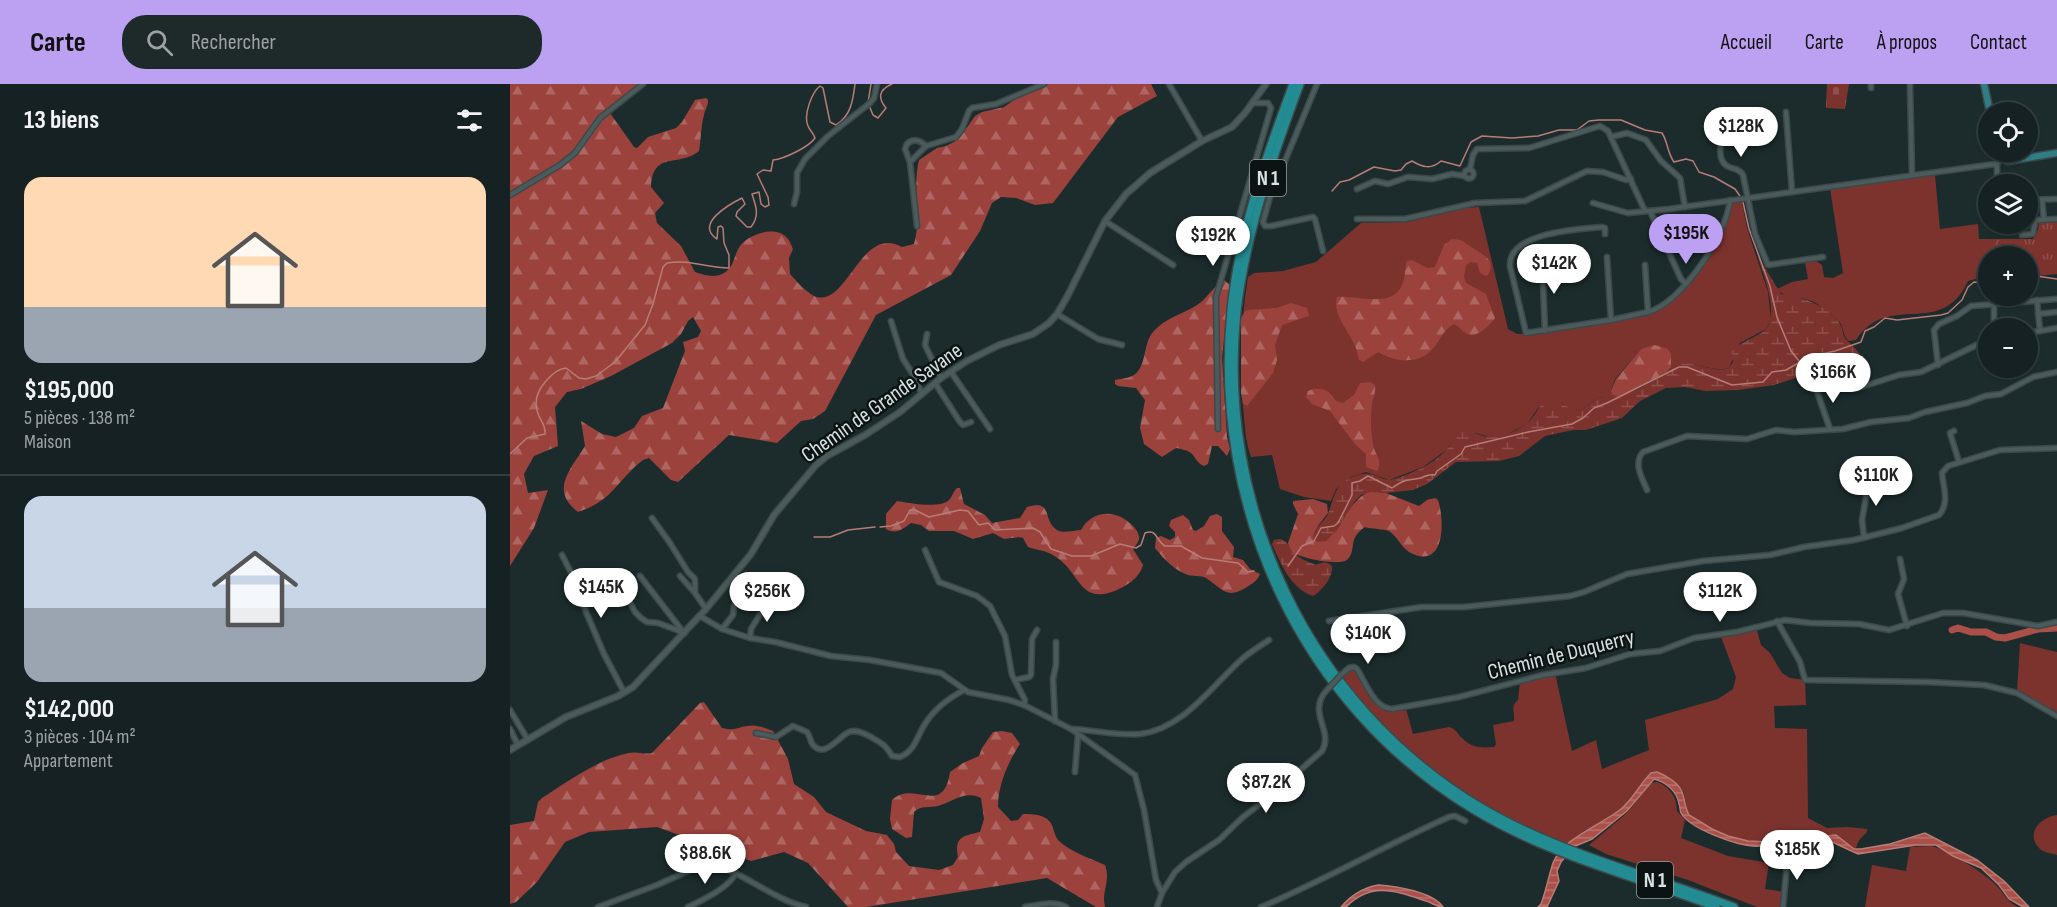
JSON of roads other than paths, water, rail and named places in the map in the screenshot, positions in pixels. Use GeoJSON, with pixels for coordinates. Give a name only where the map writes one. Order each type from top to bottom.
{"type":"FeatureCollection","features":[{"type":"Feature","properties":{"kind":"highway","name":"N 1"},"geometry":{"type":"LineString","coordinates":[[1293,84],[1277,127],[1245,234],[1234,286],[1230,328],[1229,394],[1234,441],[1249,513],[1272,580],[1300,635],[1335,687],[1365,722],[1445,792],[1506,829],[1716,907]]}},
{"type":"Feature","properties":{"kind":"highway","name":"N 1"},"geometry":{"type":"LineString","coordinates":[[1300,84],[1281,136],[1250,239],[1242,273],[1235,337],[1234,371],[1238,428],[1245,471],[1264,541],[1278,578],[1305,631],[1329,669],[1370,718],[1420,766],[1448,786],[1510,824],[1558,849]]}},
{"type":"Feature","properties":{"kind":"highway","name":"N 1"},"geometry":{"type":"LineString","coordinates":[[1573,855],[1734,907]]}},
{"type":"Feature","properties":{"kind":"main road"},"geometry":{"type":"LineString","coordinates":[[1984,84],[1988,102]]}},
{"type":"Feature","properties":{"kind":"main road"},"geometry":{"type":"LineString","coordinates":[[2038,157],[2057,153]]}},
{"type":"Feature","properties":{"kind":"street"},"geometry":{"type":"LineString","coordinates":[[510,195],[560,165],[575,153],[600,118],[643,84]]}},
{"type":"Feature","properties":{"kind":"street"},"geometry":{"type":"LineString","coordinates":[[794,204],[797,192],[797,173],[805,159],[828,136],[874,98],[877,84]]}},
{"type":"Feature","properties":{"kind":"street"},"geometry":{"type":"LineString","coordinates":[[910,162],[926,146],[956,137],[972,108],[996,104],[1044,84]]}},
{"type":"Feature","properties":{"kind":"street"},"geometry":{"type":"LineString","coordinates":[[1169,84],[1202,141]]}},
{"type":"Feature","properties":{"kind":"street","name":"Chemin de Grande Savane"},"geometry":{"type":"LineString","coordinates":[[510,750],[566,717],[624,692],[650,670],[706,609],[751,554],[774,515],[816,465],[827,456],[900,412],[941,378],[986,350],[1033,334],[1057,314],[1105,221],[1126,194],[1142,179],[1202,141],[1232,127],[1266,84]]}},
{"type":"Feature","properties":{"kind":"street"},"geometry":{"type":"LineString","coordinates":[[1317,84],[1270,197],[1263,222],[1265,226],[1271,226],[1313,217],[1323,251]]}},
{"type":"Feature","properties":{"kind":"street"},"geometry":{"type":"LineString","coordinates":[[1911,84],[1912,175]]}},
{"type":"Feature","properties":{"kind":"street"},"geometry":{"type":"LineString","coordinates":[[1218,429],[1216,297],[1270,108],[1268,104],[1252,103]]}},
{"type":"Feature","properties":{"kind":"street"},"geometry":{"type":"LineString","coordinates":[[1786,112],[1792,192]]}},
{"type":"Feature","properties":{"kind":"street"},"geometry":{"type":"LineString","coordinates":[[1726,119],[1721,147],[1722,160],[1728,166],[1740,170],[1743,175],[1755,234],[1768,265],[1822,257]]}},
{"type":"Feature","properties":{"kind":"street"},"geometry":{"type":"LineString","coordinates":[[1465,176],[1466,170],[1470,169],[1474,152],[1482,148],[1529,148],[1600,126],[1608,131],[1685,283]]}},
{"type":"Feature","properties":{"kind":"street"},"geometry":{"type":"LineString","coordinates":[[1611,137],[1627,133],[1646,140],[1661,161],[1680,178],[1685,207]]}},
{"type":"Feature","properties":{"kind":"street"},"geometry":{"type":"LineString","coordinates":[[917,226],[910,162],[906,149],[907,144],[914,140],[926,146]]}},
{"type":"Feature","properties":{"kind":"street"},"geometry":{"type":"LineString","coordinates":[[1593,203],[1628,213],[1648,211],[1994,162]]}},
{"type":"Feature","properties":{"kind":"street"},"geometry":{"type":"LineString","coordinates":[[1357,189],[1375,181],[1388,184],[1408,177],[1432,179],[1452,174],[1468,178],[1473,176],[1470,169]]}},
{"type":"Feature","properties":{"kind":"street"},"geometry":{"type":"LineString","coordinates":[[1357,219],[1405,219],[1475,204],[1525,201],[1587,171],[1603,172],[1631,180]]}},
{"type":"Feature","properties":{"kind":"street"},"geometry":{"type":"LineString","coordinates":[[2038,200],[2057,199]]}},
{"type":"Feature","properties":{"kind":"street"},"geometry":{"type":"LineString","coordinates":[[1605,234],[1605,228],[1602,227],[1543,234],[1512,254],[1510,266],[1525,331],[1528,334],[1648,312],[1668,302],[1718,239],[1729,210],[1730,200]]}},
{"type":"Feature","properties":{"kind":"street"},"geometry":{"type":"LineString","coordinates":[[2042,200],[2044,220]]}},
{"type":"Feature","properties":{"kind":"street"},"geometry":{"type":"LineString","coordinates":[[2022,235],[2033,234],[2035,221],[2057,219]]}},
{"type":"Feature","properties":{"kind":"street"},"geometry":{"type":"LineString","coordinates":[[1105,221],[1173,265]]}},
{"type":"Feature","properties":{"kind":"street"},"geometry":{"type":"LineString","coordinates":[[1608,257],[1611,320]]}},
{"type":"Feature","properties":{"kind":"street"},"geometry":{"type":"LineString","coordinates":[[1542,260],[1545,331]]}},
{"type":"Feature","properties":{"kind":"street"},"geometry":{"type":"LineString","coordinates":[[1645,265],[1648,312]]}},
{"type":"Feature","properties":{"kind":"street"},"geometry":{"type":"LineString","coordinates":[[2038,300],[2057,299]]}},
{"type":"Feature","properties":{"kind":"street"},"geometry":{"type":"LineString","coordinates":[[1938,365],[1935,326],[1957,316],[1971,306],[1978,305]]}},
{"type":"Feature","properties":{"kind":"street"},"geometry":{"type":"LineString","coordinates":[[2037,306],[2040,331],[2057,328]]}},
{"type":"Feature","properties":{"kind":"street"},"geometry":{"type":"LineString","coordinates":[[2038,314],[2057,312]]}},
{"type":"Feature","properties":{"kind":"street"},"geometry":{"type":"LineString","coordinates":[[1057,314],[1098,339],[1122,345]]}},
{"type":"Feature","properties":{"kind":"street"},"geometry":{"type":"LineString","coordinates":[[891,321],[903,359],[922,394]]}},
{"type":"Feature","properties":{"kind":"street"},"geometry":{"type":"LineString","coordinates":[[927,334],[925,345],[941,378]]}},
{"type":"Feature","properties":{"kind":"street"},"geometry":{"type":"LineString","coordinates":[[1858,388],[1899,375],[1921,372],[1978,345]]}},
{"type":"Feature","properties":{"kind":"street"},"geometry":{"type":"LineString","coordinates":[[951,372],[990,429]]}},
{"type":"Feature","properties":{"kind":"street"},"geometry":{"type":"LineString","coordinates":[[1647,490],[1639,471],[1640,456],[1644,452],[1688,436],[1747,439],[1776,430],[1803,432],[1843,429],[1871,422],[1909,418],[1985,396],[2001,394],[2033,377],[2057,372]]}},
{"type":"Feature","properties":{"kind":"street"},"geometry":{"type":"LineString","coordinates":[[935,383],[960,422],[963,425],[970,422]]}},
{"type":"Feature","properties":{"kind":"street"},"geometry":{"type":"LineString","coordinates":[[1815,386],[1830,429]]}},
{"type":"Feature","properties":{"kind":"street"},"geometry":{"type":"LineString","coordinates":[[1954,430],[1950,433],[1959,462]]}},
{"type":"Feature","properties":{"kind":"street"},"geometry":{"type":"LineString","coordinates":[[1329,621],[1422,607],[1464,607],[1570,596],[1627,574],[1703,561],[1770,555],[1902,528],[1939,515],[1944,510],[1942,473],[1948,466],[2009,449],[2057,448]]}},
{"type":"Feature","properties":{"kind":"street"},"geometry":{"type":"LineString","coordinates":[[1864,537],[1862,520],[1870,476]]}},
{"type":"Feature","properties":{"kind":"street"},"geometry":{"type":"LineString","coordinates":[[652,518],[695,579],[695,592]]}},
{"type":"Feature","properties":{"kind":"street"},"geometry":{"type":"LineString","coordinates":[[925,550],[939,582],[977,596],[990,606],[1005,636],[1015,680],[1024,705]]}},
{"type":"Feature","properties":{"kind":"street"},"geometry":{"type":"LineString","coordinates":[[562,555],[578,585],[586,612],[604,654],[624,692]]}},
{"type":"Feature","properties":{"kind":"street"},"geometry":{"type":"LineString","coordinates":[[1900,559],[1904,579],[1898,594],[1907,626]]}},
{"type":"Feature","properties":{"kind":"street"},"geometry":{"type":"LineString","coordinates":[[640,576],[685,633]]}},
{"type":"Feature","properties":{"kind":"street"},"geometry":{"type":"LineString","coordinates":[[680,576],[695,592],[706,609]]}},
{"type":"Feature","properties":{"kind":"street"},"geometry":{"type":"LineString","coordinates":[[622,587],[635,612],[641,618],[647,622],[658,623],[685,633]]}},
{"type":"Feature","properties":{"kind":"street"},"geometry":{"type":"LineString","coordinates":[[750,638],[751,629],[768,601]]}},
{"type":"Feature","properties":{"kind":"street"},"geometry":{"type":"LineString","coordinates":[[722,629],[733,615],[734,606]]}},
{"type":"Feature","properties":{"kind":"street","name":"Chemin de Duquerry"},"geometry":{"type":"LineString","coordinates":[[1162,893],[1175,872],[1186,862],[1219,840],[1322,751],[1326,742],[1319,712],[1320,700],[1349,668],[1357,669],[1376,700],[1383,707],[1392,709],[1459,697],[1543,675],[1586,668],[1630,654],[1660,651],[1703,636],[1737,632],[1785,620],[1817,624],[1859,624],[1889,630],[1937,615],[1963,613],[2031,626],[2044,626],[2057,622]]}},
{"type":"Feature","properties":{"kind":"street"},"geometry":{"type":"LineString","coordinates":[[700,616],[722,629],[750,638],[831,656],[870,660],[941,673],[964,690],[1024,705],[1071,729],[1135,776],[1144,810],[1156,880],[1162,893],[1157,907]]}},
{"type":"Feature","properties":{"kind":"street"},"geometry":{"type":"LineString","coordinates":[[1778,621],[1800,662],[1805,680],[1984,685],[2017,693],[2057,716]]}},
{"type":"Feature","properties":{"kind":"street"},"geometry":{"type":"LineString","coordinates":[[1015,680],[1031,675],[1032,639],[1037,630]]}},
{"type":"Feature","properties":{"kind":"street"},"geometry":{"type":"LineString","coordinates":[[1071,729],[1131,734],[1161,729],[1190,710],[1244,658],[1269,640]]}},
{"type":"Feature","properties":{"kind":"street"},"geometry":{"type":"LineString","coordinates":[[1055,721],[1053,679],[1056,642]]}},
{"type":"Feature","properties":{"kind":"street"},"geometry":{"type":"LineString","coordinates":[[756,733],[776,737],[793,726],[807,732],[813,744],[822,749],[837,742],[849,732],[856,731],[884,744],[892,756],[900,758],[916,743],[925,723],[939,707],[964,690]]}},
{"type":"Feature","properties":{"kind":"street"},"geometry":{"type":"LineString","coordinates":[[510,710],[528,740]]}},
{"type":"Feature","properties":{"kind":"street"},"geometry":{"type":"LineString","coordinates":[[510,729],[518,746]]}},
{"type":"Feature","properties":{"kind":"street"},"geometry":{"type":"LineString","coordinates":[[1075,772],[1078,735]]}},
{"type":"Feature","properties":{"kind":"street"},"geometry":{"type":"LineString","coordinates":[[1261,907],[1449,817],[1455,816],[1465,821]]}},
{"type":"Feature","properties":{"kind":"street"},"geometry":{"type":"LineString","coordinates":[[1783,907],[1788,853]]}},
{"type":"Feature","properties":{"kind":"street"},"geometry":{"type":"LineString","coordinates":[[598,907],[704,864],[718,866],[782,900],[806,907]]}},
{"type":"Feature","properties":{"kind":"street"},"geometry":{"type":"LineString","coordinates":[[688,907],[717,890],[735,874]]}},
{"type":"Feature","properties":{"kind":"street"},"geometry":{"type":"LineString","coordinates":[[1025,907],[1058,904],[1066,907]]}},
{"type":"Feature","properties":{"kind":"waterway"},"geometry":{"type":"LineString","coordinates":[[510,454],[527,438],[545,434],[536,402],[540,389],[552,375],[566,368],[579,378],[586,379],[596,376],[615,362],[645,325],[663,267],[667,263],[683,262],[729,268],[729,255],[724,243],[723,228],[718,227],[717,239],[711,233],[710,227],[716,215],[742,198],[745,204],[736,216],[747,227],[751,227],[756,215],[752,194],[759,192],[761,204],[765,207],[769,205],[768,197],[757,174],[763,170],[771,171],[773,160],[796,152],[815,138],[807,121],[809,104],[814,93],[820,86],[823,88],[830,122],[836,125],[848,112],[855,84]]}},
{"type":"Feature","properties":{"kind":"waterway"},"geometry":{"type":"LineString","coordinates":[[871,84],[868,103],[873,115],[878,118],[886,108],[881,94],[887,86],[892,84]]}},
{"type":"Feature","properties":{"kind":"waterway"},"geometry":{"type":"LineString","coordinates":[[1332,191],[1340,182],[1349,180],[1374,167],[1395,171],[1401,170],[1412,161],[1427,167],[1434,166],[1441,161],[1460,166],[1471,142],[1482,136],[1512,138],[1538,136],[1559,130],[1577,130],[1589,121],[1621,120],[1645,130],[1662,133],[1674,162],[1686,159],[1693,161],[1699,172],[1714,177],[1735,189],[1740,196]]}},
{"type":"Feature","properties":{"kind":"waterway"},"geometry":{"type":"LineString","coordinates":[[1743,202],[1749,229],[1770,286],[1777,317],[1791,351],[1799,361]]}},
{"type":"Feature","properties":{"kind":"waterway"},"geometry":{"type":"LineString","coordinates":[[2038,276],[2057,279]]}},
{"type":"Feature","properties":{"kind":"waterway"},"geometry":{"type":"LineString","coordinates":[[1288,566],[1302,546],[1314,541],[1321,528],[1338,523],[1352,495],[1352,483],[1368,476],[1392,488],[1406,480],[1435,475],[1437,471],[1461,454],[1465,447],[1572,424],[1594,408],[1679,367],[1687,367],[1732,385],[1763,382],[1772,372],[1786,370],[1809,357],[1861,342],[1865,331],[1885,318],[1897,320],[1948,313],[1962,300],[1968,287],[1974,282],[1978,282]]}},
{"type":"Feature","properties":{"kind":"waterway"},"geometry":{"type":"LineString","coordinates":[[880,527],[904,521],[910,510],[929,517],[960,510],[968,511],[979,525],[988,523],[995,530],[1033,528],[1040,532],[1051,549],[1072,556],[1091,556],[1120,544],[1136,548],[1141,545],[1145,533],[1152,532],[1165,546],[1181,546],[1202,558],[1238,563],[1248,572],[1254,571]]}},
{"type":"Feature","properties":{"kind":"waterway"},"geometry":{"type":"LineString","coordinates":[[814,537],[830,537],[848,530],[875,527]]}},
{"type":"Feature","properties":{"kind":"waterway"},"geometry":{"type":"LineString","coordinates":[[1952,630],[1958,628],[1971,632],[1986,632],[2005,638],[2038,629],[2057,628]]}}]}
